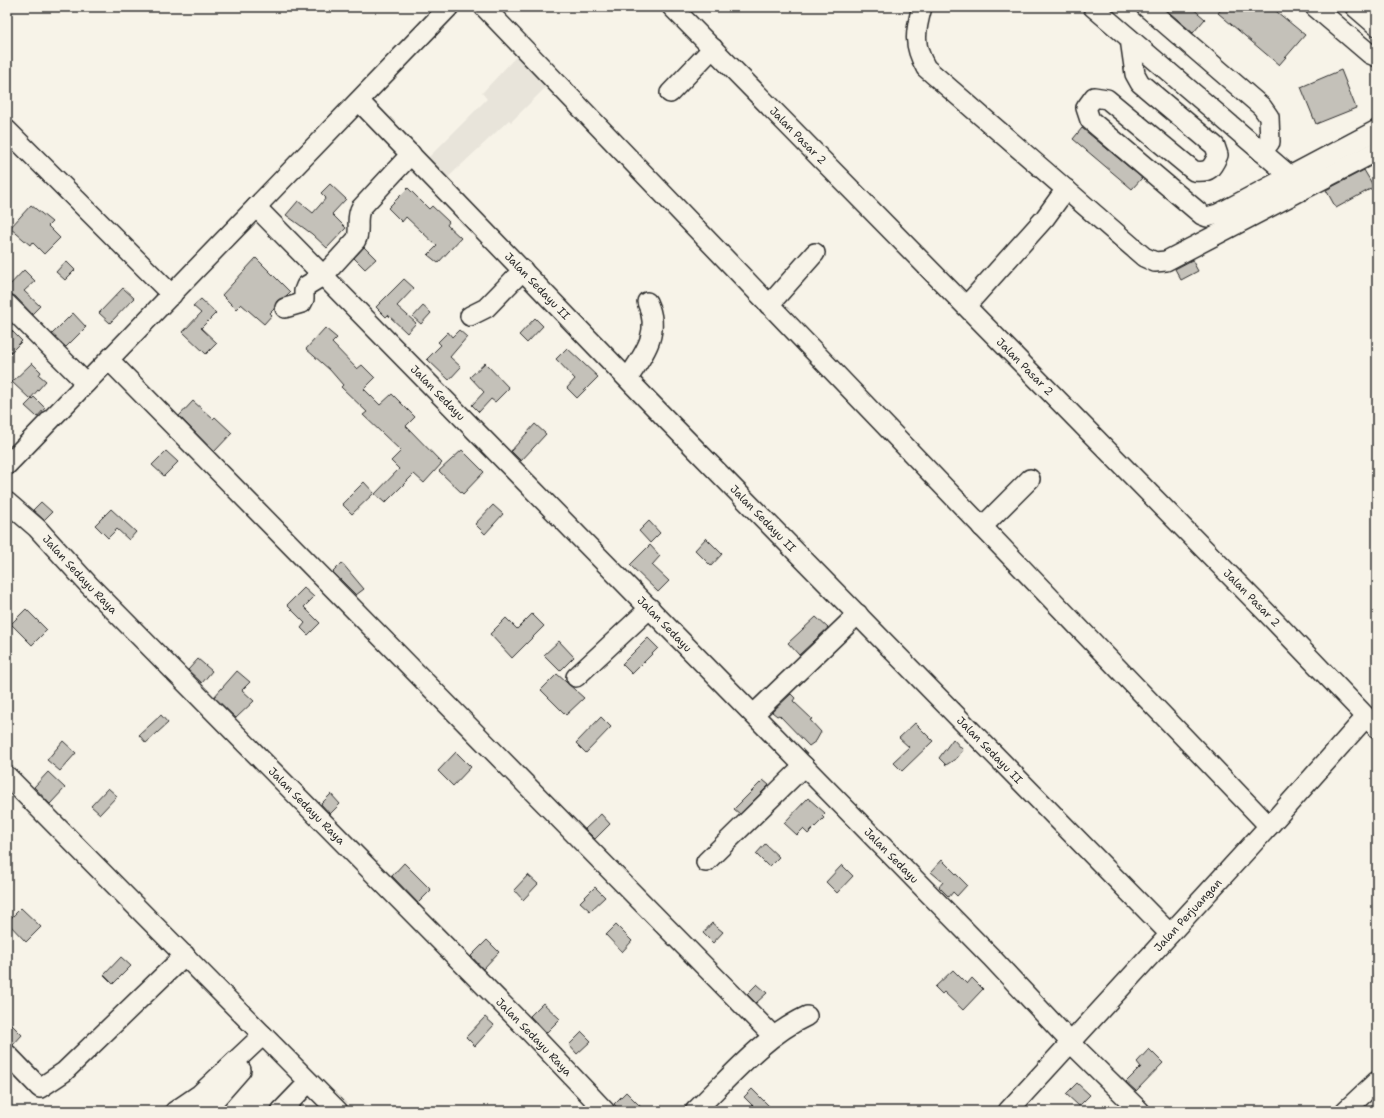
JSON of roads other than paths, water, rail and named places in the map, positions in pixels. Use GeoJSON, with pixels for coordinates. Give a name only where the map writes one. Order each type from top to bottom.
{"type":"FeatureCollection","features":[{"type":"Feature","properties":{"kind":"street"},"geometry":{"type":"LineString","coordinates":[[7,465],[449,7]]}},
{"type":"Feature","properties":{"kind":"street"},"geometry":{"type":"LineString","coordinates":[[484,7],[1269,826]]}},
{"type":"Feature","properties":{"kind":"street","name":"Jalan Pasar 2"},"geometry":{"type":"LineString","coordinates":[[672,7],[1372,722]]}},
{"type":"Feature","properties":{"kind":"street"},"geometry":{"type":"LineString","coordinates":[[922,7],[915,31],[917,53],[926,68],[1144,257],[1155,262],[1166,261],[1377,151]]}},
{"type":"Feature","properties":{"kind":"street"},"geometry":{"type":"LineString","coordinates":[[1146,7],[1262,107],[1268,116],[1270,142],[1262,152]]}},
{"type":"Feature","properties":{"kind":"street"},"geometry":{"type":"LineString","coordinates":[[1315,7],[1370,54],[1377,57]]}},
{"type":"Feature","properties":{"kind":"street"},"geometry":{"type":"LineString","coordinates":[[1355,7],[1377,26]]}},
{"type":"Feature","properties":{"kind":"street"},"geometry":{"type":"LineString","coordinates":[[1102,10],[1130,39],[1290,176]]}},
{"type":"Feature","properties":{"kind":"street"},"geometry":{"type":"LineString","coordinates":[[1130,39],[1135,74],[1140,83],[1216,146],[1218,155],[1213,167],[1203,172],[1194,171],[1107,99],[1094,97],[1086,108],[1090,120],[1202,215],[1208,217],[1218,214],[1377,130]]}},
{"type":"Feature","properties":{"kind":"street"},"geometry":{"type":"LineString","coordinates":[[670,93],[713,48]]}},
{"type":"Feature","properties":{"kind":"street","name":"Jalan Sedayu II"},"geometry":{"type":"LineString","coordinates":[[359,101],[1170,934]]}},
{"type":"Feature","properties":{"kind":"street"},"geometry":{"type":"LineString","coordinates":[[7,130],[172,295]]}},
{"type":"Feature","properties":{"kind":"street"},"geometry":{"type":"LineString","coordinates":[[285,308],[302,303],[306,286],[324,275],[358,238],[358,217],[361,208],[411,154]]}},
{"type":"Feature","properties":{"kind":"street"},"geometry":{"type":"LineString","coordinates":[[966,306],[1045,218],[1066,189]]}},
{"type":"Feature","properties":{"kind":"street","name":"Jalan Sedayu"},"geometry":{"type":"LineString","coordinates":[[256,207],[754,714],[1071,1042],[1140,1111]]}},
{"type":"Feature","properties":{"kind":"street"},"geometry":{"type":"LineString","coordinates":[[769,305],[815,253]]}},
{"type":"Feature","properties":{"kind":"street"},"geometry":{"type":"LineString","coordinates":[[470,316],[486,308],[523,270]]}},
{"type":"Feature","properties":{"kind":"street"},"geometry":{"type":"LineString","coordinates":[[628,378],[649,342],[653,327],[653,315],[647,302]]}},
{"type":"Feature","properties":{"kind":"street"},"geometry":{"type":"LineString","coordinates":[[7,304],[86,383]]}},
{"type":"Feature","properties":{"kind":"street"},"geometry":{"type":"LineString","coordinates":[[109,360],[772,1036]]}},
{"type":"Feature","properties":{"kind":"street"},"geometry":{"type":"LineString","coordinates":[[982,527],[1030,479]]}},
{"type":"Feature","properties":{"kind":"street","name":"Jalan Sedayu Raya"},"geometry":{"type":"LineString","coordinates":[[7,502],[37,528],[89,585],[605,1111]]}},
{"type":"Feature","properties":{"kind":"street"},"geometry":{"type":"LineString","coordinates":[[576,677],[650,608]]}},
{"type":"Feature","properties":{"kind":"street"},"geometry":{"type":"LineString","coordinates":[[754,714],[858,614]]}},
{"type":"Feature","properties":{"kind":"street","name":"Jalan Perjuangan"},"geometry":{"type":"LineString","coordinates":[[1008,1111],[1269,826],[1372,722]]}},
{"type":"Feature","properties":{"kind":"street"},"geometry":{"type":"LineString","coordinates":[[706,862],[804,766]]}},
{"type":"Feature","properties":{"kind":"street"},"geometry":{"type":"LineString","coordinates":[[7,776],[185,955],[335,1110]]}},
{"type":"Feature","properties":{"kind":"street"},"geometry":{"type":"LineString","coordinates":[[7,1054],[40,1088],[64,1072],[185,955]]}},
{"type":"Feature","properties":{"kind":"street"},"geometry":{"type":"LineString","coordinates":[[695,1111],[772,1036],[787,1025],[807,1016]]}},
{"type":"Feature","properties":{"kind":"street"},"geometry":{"type":"LineString","coordinates":[[175,1111],[200,1094],[266,1038]]}},
{"type":"Feature","properties":{"kind":"street"},"geometry":{"type":"LineString","coordinates":[[205,1111],[266,1038]]}},
{"type":"Feature","properties":{"kind":"street"},"geometry":{"type":"LineString","coordinates":[[1345,1111],[1377,1081]]}},
{"type":"Feature","properties":{"kind":"street"},"geometry":{"type":"LineString","coordinates":[[281,1111],[309,1082]]}}]}
